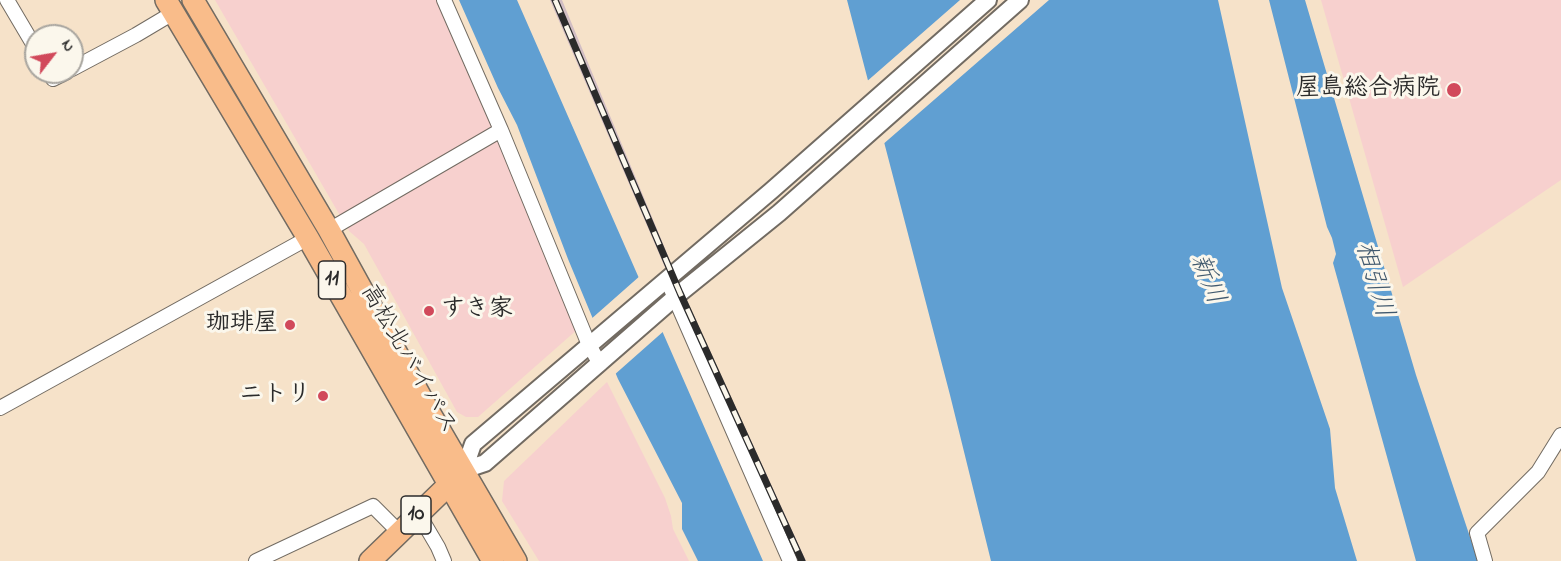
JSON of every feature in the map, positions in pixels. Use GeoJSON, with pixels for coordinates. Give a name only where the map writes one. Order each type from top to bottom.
{"type":"FeatureCollection","features":[{"type":"Feature","properties":{"kind":"main road","name":"高松北バイパス"},"geometry":{"type":"LineString","coordinates":[[193,0],[329,230],[428,410],[493,561]]}},
{"type":"Feature","properties":{"kind":"main road","name":"高松北バイパス"},"geometry":{"type":"LineString","coordinates":[[170,6],[308,238],[456,477],[516,561]]}},
{"type":"Feature","properties":{"kind":"main road","name":"10"},"geometry":{"type":"LineString","coordinates":[[370,561],[456,477]]}},
{"type":"Feature","properties":{"kind":"street"},"geometry":{"type":"LineString","coordinates":[[8,0],[24,28]]}},
{"type":"Feature","properties":{"kind":"street"},"geometry":{"type":"LineString","coordinates":[[444,0],[602,362]]}},
{"type":"Feature","properties":{"kind":"street"},"geometry":{"type":"LineString","coordinates":[[456,477],[473,444],[771,191],[988,0]]}},
{"type":"Feature","properties":{"kind":"street"},"geometry":{"type":"LineString","coordinates":[[456,477],[485,463],[675,298],[779,213],[1020,0]]}},
{"type":"Feature","properties":{"kind":"street"},"geometry":{"type":"LineString","coordinates":[[84,61],[170,6]]}},
{"type":"Feature","properties":{"kind":"street"},"geometry":{"type":"LineString","coordinates":[[329,230],[501,130]]}},
{"type":"Feature","properties":{"kind":"street"},"geometry":{"type":"LineString","coordinates":[[0,408],[308,238]]}},
{"type":"Feature","properties":{"kind":"street"},"geometry":{"type":"LineString","coordinates":[[667,280],[790,561]]}},
{"type":"Feature","properties":{"kind":"street"},"geometry":{"type":"LineString","coordinates":[[1485,561],[1478,533],[1539,472],[1561,435]]}},
{"type":"Feature","properties":{"kind":"street"},"geometry":{"type":"LineString","coordinates":[[256,561],[373,506],[399,532]]}},
{"type":"Feature","properties":{"kind":"street"},"geometry":{"type":"LineString","coordinates":[[418,513],[444,561]]}},
{"type":"Feature","properties":{"kind":"shaded area"},"geometry":{"type":"Polygon","coordinates":[[[215,0],[439,0],[496,129],[342,219],[215,0]]]}},
{"type":"Feature","properties":{"kind":"shaded area"},"geometry":{"type":"Polygon","coordinates":[[[550,0],[562,0],[683,292],[806,561],[797,561],[682,307],[550,0]]]}},
{"type":"Feature","properties":{"kind":"shaded area","name":"屋島総合病院"},"geometry":{"type":"Polygon","coordinates":[[[1321,0],[1561,0],[1561,180],[1403,287],[1321,0]]]}},
{"type":"Feature","properties":{"kind":"shaded area"},"geometry":{"type":"Polygon","coordinates":[[[499,136],[579,328],[478,417],[466,417],[457,412],[364,244],[349,231],[346,224],[499,136]]]}},
{"type":"Feature","properties":{"kind":"shaded area"},"geometry":{"type":"Polygon","coordinates":[[[607,382],[665,498],[673,529],[689,561],[539,561],[502,501],[504,481],[607,382]]]}},
{"type":"Feature","properties":{"kind":"water"},"geometry":{"type":"Polygon","coordinates":[[[459,0],[517,0],[763,561],[698,561],[682,529],[682,503],[618,379],[568,259],[517,125],[459,0]]]}},
{"type":"Feature","properties":{"kind":"water","name":"新川"},"geometry":{"type":"Polygon","coordinates":[[[847,0],[1218,0],[1282,288],[1330,429],[1335,488],[1357,561],[991,561],[847,0]]]}},
{"type":"Feature","properties":{"kind":"water","name":"相引川"},"geometry":{"type":"Polygon","coordinates":[[[1269,0],[1305,0],[1416,375],[1478,561],[1416,561],[1333,263],[1336,254],[1327,227],[1269,0]]]}},
{"type":"Feature","properties":{"kind":"pier"},"geometry":{"type":"Polygon","coordinates":[[[960,0],[1049,0],[881,146],[865,83],[960,0]]]}},
{"type":"Feature","properties":{"kind":"pier"},"geometry":{"type":"Polygon","coordinates":[[[641,275],[665,330],[613,376],[590,320],[641,275]]]}},
{"type":"Feature","properties":{"kind":"railway"},"geometry":{"type":"LineString","coordinates":[[555,0],[680,293],[802,561]]}},
{"type":"Feature","properties":{"kind":"place","name":"屋島総合病院"},"geometry":{"type":"Point","coordinates":[1454,90]}},
{"type":"Feature","properties":{"kind":"place","name":"すき家"},"geometry":{"type":"Point","coordinates":[429,311]}},
{"type":"Feature","properties":{"kind":"place","name":"珈琲屋"},"geometry":{"type":"Point","coordinates":[290,325]}},
{"type":"Feature","properties":{"kind":"place","name":"ニトリ"},"geometry":{"type":"Point","coordinates":[323,396]}}]}
